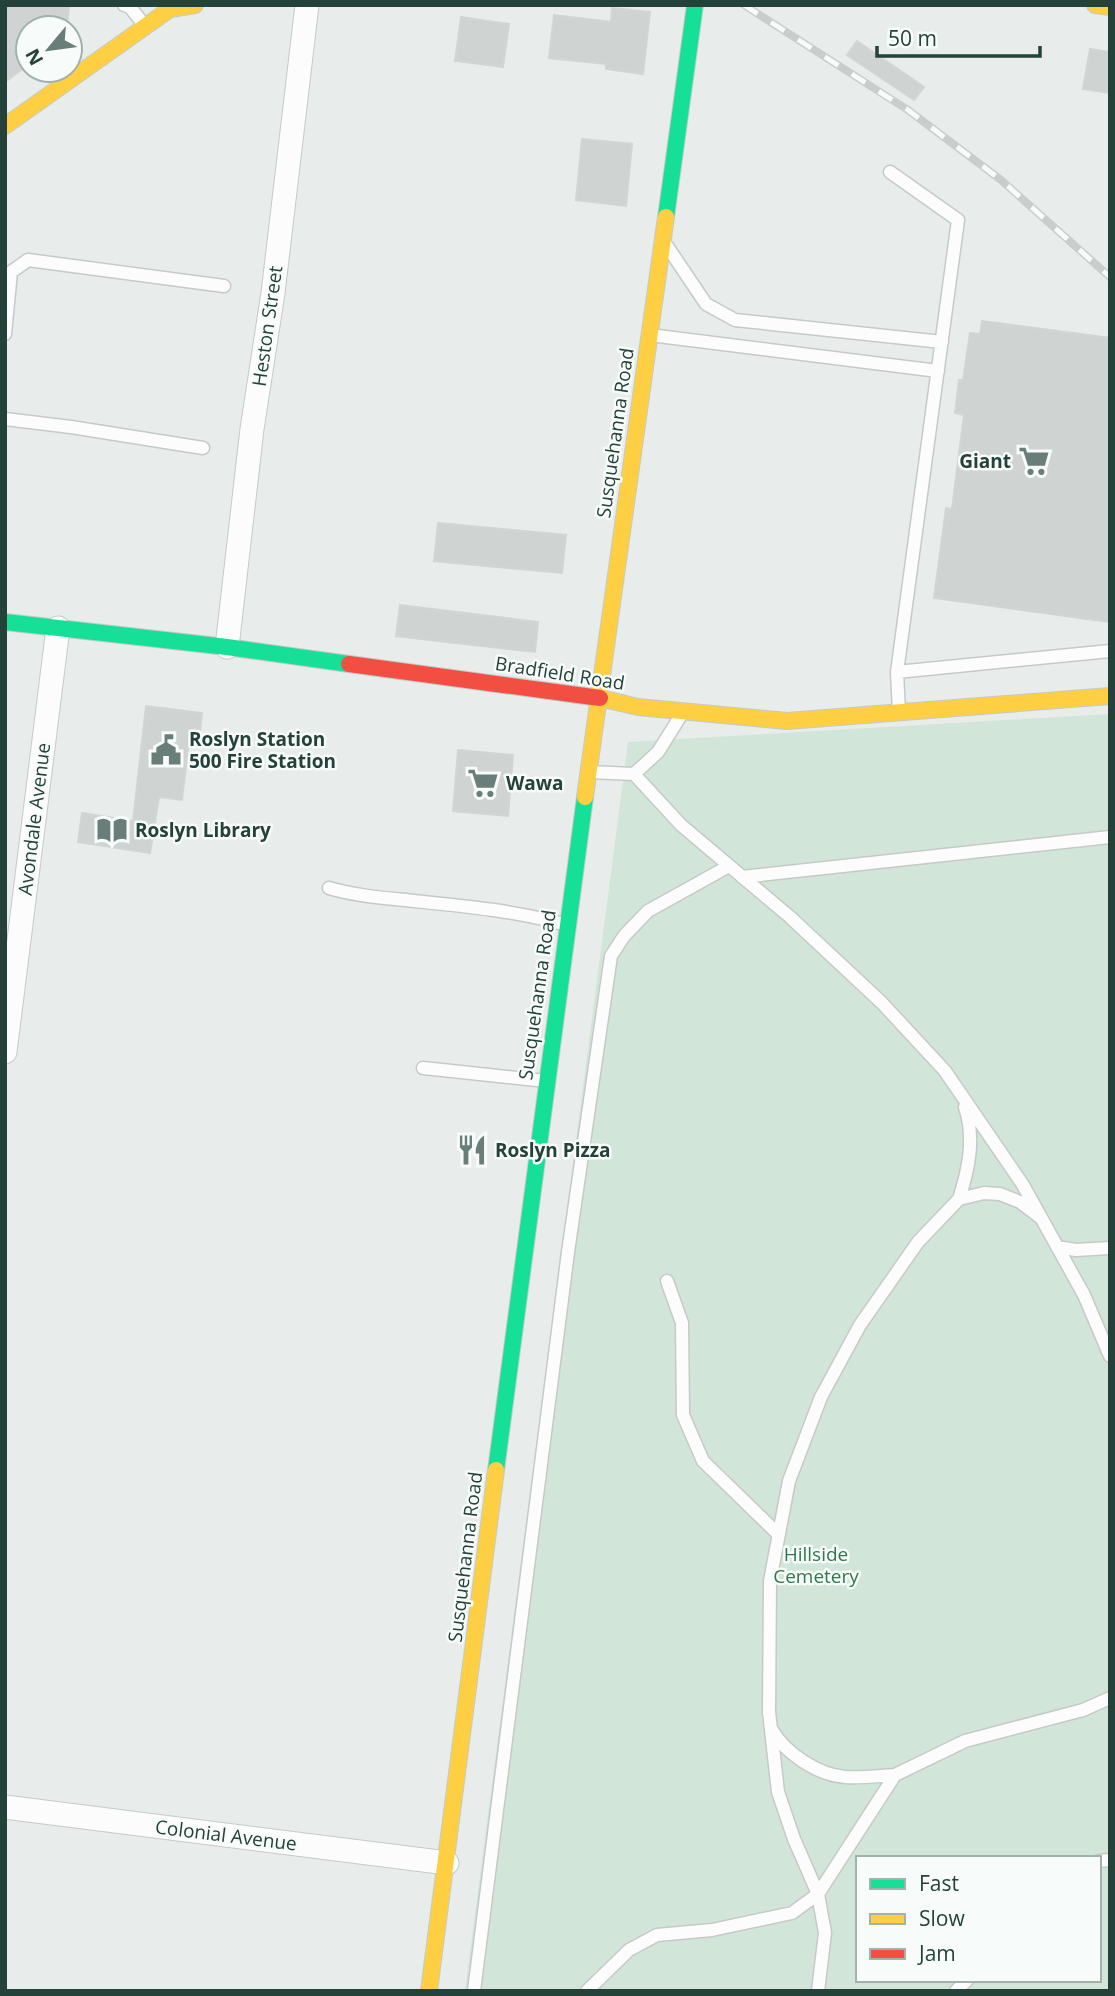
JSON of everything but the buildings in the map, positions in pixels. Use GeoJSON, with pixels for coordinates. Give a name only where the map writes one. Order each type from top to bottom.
{"type":"FeatureCollection","features":[{"type":"Feature","properties":{"kind":"main road"},"geometry":{"type":"LineString","coordinates":[[5,127],[170,7],[195,5]]}},
{"type":"Feature","properties":{"kind":"main road","name":"Susquehanna Road"},"geometry":{"type":"LineString","coordinates":[[429,1991],[547,1081],[695,5]]}},
{"type":"Feature","properties":{"kind":"main road"},"geometry":{"type":"LineString","coordinates":[[1095,5],[1110,7]]}},
{"type":"Feature","properties":{"kind":"main road","name":"Bradfield Road"},"geometry":{"type":"LineString","coordinates":[[5,622],[227,648],[599,698],[638,707],[787,721],[1110,696]]}},
{"type":"Feature","properties":{"kind":"street","name":"Heston Street"},"geometry":{"type":"LineString","coordinates":[[227,648],[252,429],[272,293],[307,5]]}},
{"type":"Feature","properties":{"kind":"street","name":"Avondale Avenue"},"geometry":{"type":"LineString","coordinates":[[5,1052],[58,628]]}},
{"type":"Feature","properties":{"kind":"street","name":"Colonial Avenue"},"geometry":{"type":"LineString","coordinates":[[5,1807],[447,1863]]}},
{"type":"Feature","properties":{"kind":"lane"},"geometry":{"type":"LineString","coordinates":[[124,5],[130,8],[145,27]]}},
{"type":"Feature","properties":{"kind":"lane"},"geometry":{"type":"LineString","coordinates":[[890,172],[958,220],[897,672],[899,712]]}},
{"type":"Feature","properties":{"kind":"lane"},"geometry":{"type":"LineString","coordinates":[[663,239],[706,304],[735,320],[942,342]]}},
{"type":"Feature","properties":{"kind":"lane"},"geometry":{"type":"LineString","coordinates":[[5,334],[12,272],[28,260],[224,286]]}},
{"type":"Feature","properties":{"kind":"lane"},"geometry":{"type":"LineString","coordinates":[[650,335],[938,371]]}},
{"type":"Feature","properties":{"kind":"lane"},"geometry":{"type":"LineString","coordinates":[[5,419],[204,448]]}},
{"type":"Feature","properties":{"kind":"lane"},"geometry":{"type":"LineString","coordinates":[[897,672],[1110,651]]}},
{"type":"Feature","properties":{"kind":"lane"},"geometry":{"type":"LineString","coordinates":[[634,774],[658,752],[683,712]]}},
{"type":"Feature","properties":{"kind":"lane"},"geometry":{"type":"LineString","coordinates":[[589,772],[634,774],[681,825],[790,917],[882,1003],[945,1071],[1023,1185],[1084,1295],[1110,1356]]}},
{"type":"Feature","properties":{"kind":"lane"},"geometry":{"type":"LineString","coordinates":[[742,877],[1110,838]]}},
{"type":"Feature","properties":{"kind":"lane"},"geometry":{"type":"LineString","coordinates":[[474,1991],[568,1252],[611,956],[624,936],[648,911],[729,866]]}},
{"type":"Feature","properties":{"kind":"lane"},"geometry":{"type":"LineString","coordinates":[[329,888],[395,899],[488,909],[568,926]]}},
{"type":"Feature","properties":{"kind":"lane"},"geometry":{"type":"LineString","coordinates":[[424,1068],[547,1081]]}},
{"type":"Feature","properties":{"kind":"lane"},"geometry":{"type":"LineString","coordinates":[[818,1991],[825,1933],[818,1894],[794,1839],[779,1792],[771,1727],[770,1581],[789,1481],[821,1397],[860,1325],[918,1242],[958,1199],[971,1149],[968,1118],[961,1094]]}},
{"type":"Feature","properties":{"kind":"lane"},"geometry":{"type":"LineString","coordinates":[[958,1199],[984,1193],[1000,1194],[1020,1202],[1041,1218]]}},
{"type":"Feature","properties":{"kind":"lane"},"geometry":{"type":"LineString","coordinates":[[1057,1247],[1076,1250],[1110,1248]]}},
{"type":"Feature","properties":{"kind":"lane"},"geometry":{"type":"LineString","coordinates":[[667,1281],[682,1323],[683,1415],[703,1461],[779,1535]]}},
{"type":"Feature","properties":{"kind":"lane"},"geometry":{"type":"LineString","coordinates":[[771,1727],[776,1737],[798,1758],[821,1771],[842,1777],[895,1775],[965,1741],[1083,1710],[1110,1698]]}},
{"type":"Feature","properties":{"kind":"lane"},"geometry":{"type":"LineString","coordinates":[[587,1991],[629,1950],[657,1935],[712,1930],[792,1913],[818,1894],[895,1775]]}},
{"type":"Feature","properties":{"kind":"green space","name":"Hillside Cemetery"},"geometry":{"type":"Polygon","coordinates":[[[1110,714],[1110,1991],[465,1991],[628,742],[1110,714]]]}},
{"type":"Feature","properties":{"kind":"railway"},"geometry":{"type":"LineString","coordinates":[[744,5],[908,110],[1001,180],[1110,277]]}},
{"type":"Feature","properties":{"kind":"traffic: fast"},"geometry":{"type":"LineString","coordinates":[[666,217],[695,5]]}},
{"type":"Feature","properties":{"kind":"traffic: fast"},"geometry":{"type":"LineString","coordinates":[[5,622],[349,664]]}},
{"type":"Feature","properties":{"kind":"traffic: fast"},"geometry":{"type":"LineString","coordinates":[[496,1470],[585,797]]}},
{"type":"Feature","properties":{"kind":"traffic: slow"},"geometry":{"type":"LineString","coordinates":[[5,126],[170,9],[195,5]]}},
{"type":"Feature","properties":{"kind":"traffic: slow"},"geometry":{"type":"LineString","coordinates":[[1095,5],[1110,7]]}},
{"type":"Feature","properties":{"kind":"traffic: slow"},"geometry":{"type":"LineString","coordinates":[[585,797],[666,217]]}},
{"type":"Feature","properties":{"kind":"traffic: slow"},"geometry":{"type":"LineString","coordinates":[[600,698],[638,707],[787,721],[1110,696]]}},
{"type":"Feature","properties":{"kind":"traffic: slow"},"geometry":{"type":"LineString","coordinates":[[429,1991],[496,1470]]}},
{"type":"Feature","properties":{"kind":"traffic: jam"},"geometry":{"type":"LineString","coordinates":[[349,664],[600,698]]}},
{"type":"Feature","properties":{"kind":"place","name":"Giant"},"geometry":{"type":"Point","coordinates":[1034,461]}},
{"type":"Feature","properties":{"kind":"place","name":"Roslyn Station 500 Fire Station"},"geometry":{"type":"Point","coordinates":[166,750]}},
{"type":"Feature","properties":{"kind":"place","name":"Wawa"},"geometry":{"type":"Point","coordinates":[483,783]}},
{"type":"Feature","properties":{"kind":"place","name":"Roslyn Library"},"geometry":{"type":"Point","coordinates":[112,830]}},
{"type":"Feature","properties":{"kind":"place","name":"Roslyn Pizza"},"geometry":{"type":"Point","coordinates":[472,1150]}}]}
